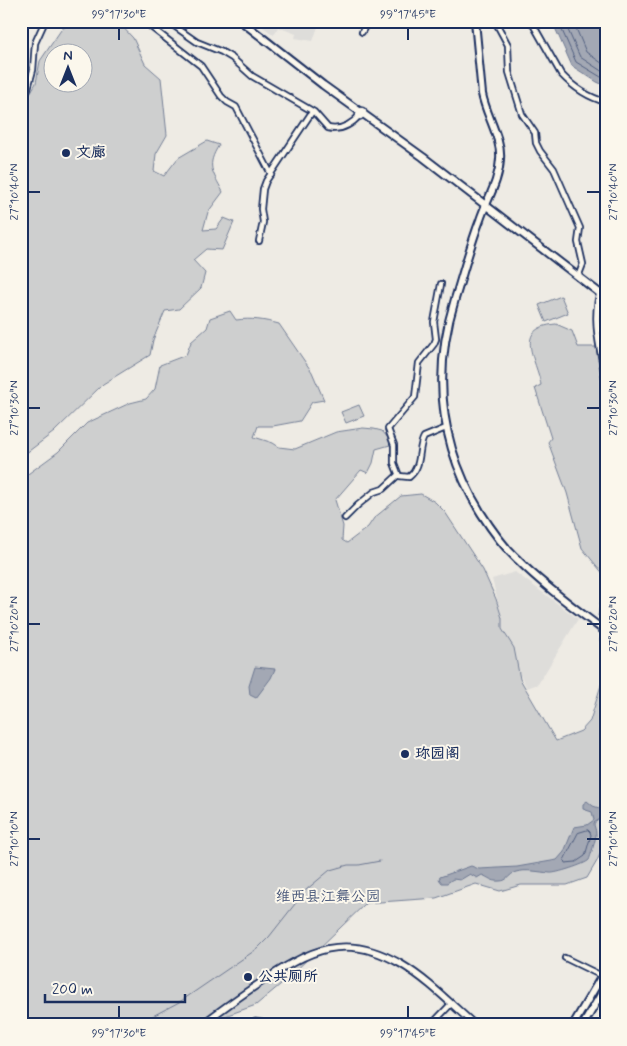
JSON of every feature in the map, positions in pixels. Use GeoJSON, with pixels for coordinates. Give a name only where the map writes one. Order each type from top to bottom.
{"type":"FeatureCollection","features":[{"type":"Feature","properties":{"kind":"main road"},"geometry":{"type":"LineString","coordinates":[[236,21],[320,87],[361,114]]}},
{"type":"Feature","properties":{"kind":"main road"},"geometry":{"type":"LineString","coordinates":[[242,21],[471,199],[485,206],[606,298]]}},
{"type":"Feature","properties":{"kind":"main road"},"geometry":{"type":"LineString","coordinates":[[475,21],[482,94],[500,151],[494,190],[485,206],[453,304],[446,334],[442,359],[441,390],[446,428],[455,460],[467,489],[500,540],[523,565],[606,632]]}},
{"type":"Feature","properties":{"kind":"main road"},"geometry":{"type":"LineString","coordinates":[[573,1025],[604,972]]}},
{"type":"Feature","properties":{"kind":"main road"},"geometry":{"type":"LineString","coordinates":[[583,1025],[606,986]]}},
{"type":"Feature","properties":{"kind":"street"},"geometry":{"type":"LineString","coordinates":[[21,101],[28,88],[33,70],[35,43],[45,21]]}},
{"type":"Feature","properties":{"kind":"street"},"geometry":{"type":"LineString","coordinates":[[148,21],[151,27],[201,66],[221,96],[236,107],[271,174]]}},
{"type":"Feature","properties":{"kind":"street"},"geometry":{"type":"LineString","coordinates":[[167,21],[197,42],[232,58],[252,76],[312,112],[328,128],[347,126],[353,123],[361,114]]}},
{"type":"Feature","properties":{"kind":"street"},"geometry":{"type":"LineString","coordinates":[[362,32],[364,28],[363,21]]}},
{"type":"Feature","properties":{"kind":"street"},"geometry":{"type":"LineString","coordinates":[[495,21],[508,45],[509,72],[522,114],[535,133],[536,143],[540,151],[554,169],[580,228],[578,242],[583,264],[578,277]]}},
{"type":"Feature","properties":{"kind":"street"},"geometry":{"type":"LineString","coordinates":[[531,21],[565,78],[587,95],[606,102]]}},
{"type":"Feature","properties":{"kind":"street"},"geometry":{"type":"LineString","coordinates":[[259,241],[263,222],[261,209],[263,190],[266,181],[312,112]]}},
{"type":"Feature","properties":{"kind":"street"},"geometry":{"type":"LineString","coordinates":[[442,284],[435,316],[436,339],[419,362],[415,396],[388,429],[394,444],[394,463],[398,474],[402,477],[412,475],[419,459],[424,437],[446,428]]}},
{"type":"Feature","properties":{"kind":"street"},"geometry":{"type":"LineString","coordinates":[[600,294],[596,310],[596,323],[606,378]]}},
{"type":"Feature","properties":{"kind":"street"},"geometry":{"type":"LineString","coordinates":[[345,518],[374,492],[383,489],[398,474]]}},
{"type":"Feature","properties":{"kind":"street"},"geometry":{"type":"LineString","coordinates":[[201,1025],[298,958],[324,949],[338,947],[359,948],[383,955],[400,964],[414,973],[475,1025]]}},
{"type":"Feature","properties":{"kind":"street"},"geometry":{"type":"LineString","coordinates":[[565,958],[604,972]]}},
{"type":"Feature","properties":{"kind":"street"},"geometry":{"type":"LineString","coordinates":[[431,1025],[451,1004]]}},
{"type":"Feature","properties":{"kind":"street"},"geometry":{"type":"LineString","coordinates":[[247,1024],[253,1022],[269,1025]]}},
{"type":"Feature","properties":{"kind":"shaded area"},"geometry":{"type":"Polygon","coordinates":[[[255,21],[320,21],[313,41],[295,38],[296,34],[278,27],[274,35],[255,21]]]}},
{"type":"Feature","properties":{"kind":"shaded area"},"geometry":{"type":"Polygon","coordinates":[[[515,572],[578,619],[538,684],[527,688],[501,640],[502,618],[492,579],[515,572]]]}},
{"type":"Feature","properties":{"kind":"green space"},"geometry":{"type":"Polygon","coordinates":[[[73,21],[117,21],[133,38],[145,64],[161,78],[167,135],[156,154],[154,171],[164,176],[178,158],[207,141],[219,145],[213,158],[212,168],[223,192],[208,212],[203,230],[216,229],[224,218],[234,222],[222,250],[206,249],[193,260],[205,273],[201,288],[179,309],[165,311],[153,340],[150,355],[103,384],[54,432],[21,457],[21,109],[36,83],[42,58],[42,92],[92,92],[92,42],[53,42],[61,30],[73,21]]]}},
{"type":"Feature","properties":{"kind":"green space"},"geometry":{"type":"Polygon","coordinates":[[[561,296],[568,313],[546,322],[539,305],[561,296]]]}},
{"type":"Feature","properties":{"kind":"green space","name":"维西县江舞公园"},"geometry":{"type":"Polygon","coordinates":[[[230,311],[236,320],[258,320],[279,324],[312,372],[324,400],[312,402],[300,421],[273,426],[258,426],[254,437],[279,447],[295,449],[336,432],[363,428],[382,431],[389,439],[390,445],[376,449],[373,463],[368,473],[361,470],[335,500],[343,526],[342,540],[347,543],[368,527],[374,518],[401,496],[421,494],[435,502],[445,512],[483,570],[496,599],[502,618],[502,629],[514,648],[520,679],[556,741],[581,731],[590,721],[605,672],[600,639],[602,636],[606,638],[606,840],[587,878],[567,885],[521,885],[500,891],[476,884],[436,898],[366,903],[287,979],[256,1005],[225,1016],[209,1025],[21,1025],[21,479],[58,452],[87,423],[130,403],[146,399],[155,389],[160,365],[186,355],[191,342],[207,328],[210,318],[230,311]]]}},
{"type":"Feature","properties":{"kind":"green space"},"geometry":{"type":"Polygon","coordinates":[[[556,324],[572,331],[578,347],[596,347],[606,407],[606,622],[598,616],[605,576],[582,548],[567,493],[548,442],[551,438],[535,388],[541,385],[532,356],[531,338],[535,332],[543,327],[556,324]]]}},
{"type":"Feature","properties":{"kind":"green space"},"geometry":{"type":"Polygon","coordinates":[[[359,405],[364,416],[346,423],[341,412],[359,405]]]}},
{"type":"Feature","properties":{"kind":"water"},"geometry":{"type":"Polygon","coordinates":[[[552,21],[606,21],[606,86],[572,66],[552,21]]]}},
{"type":"Feature","properties":{"kind":"water"},"geometry":{"type":"Polygon","coordinates":[[[255,667],[275,669],[271,678],[256,698],[250,695],[249,686],[255,667]]]}},
{"type":"Feature","properties":{"kind":"water"},"geometry":{"type":"Polygon","coordinates":[[[587,801],[599,808],[603,815],[594,823],[596,835],[590,858],[587,862],[553,873],[520,871],[503,881],[495,881],[482,875],[477,878],[470,874],[460,880],[453,879],[447,883],[442,883],[439,879],[471,866],[479,869],[517,867],[557,860],[564,852],[574,827],[587,825],[594,820],[592,812],[583,809],[583,804],[587,801]]]}},
{"type":"Feature","properties":{"kind":"waterway"},"geometry":{"type":"LineString","coordinates":[[131,1025],[181,1001],[257,949],[269,937],[306,890],[330,870],[348,865],[380,861]]}},
{"type":"Feature","properties":{"kind":"place","name":"文廊"},"geometry":{"type":"Point","coordinates":[66,153]}},
{"type":"Feature","properties":{"kind":"place","name":"珎园阁"},"geometry":{"type":"Point","coordinates":[405,754]}},
{"type":"Feature","properties":{"kind":"place","name":"公共厕所"},"geometry":{"type":"Point","coordinates":[248,977]}}]}
